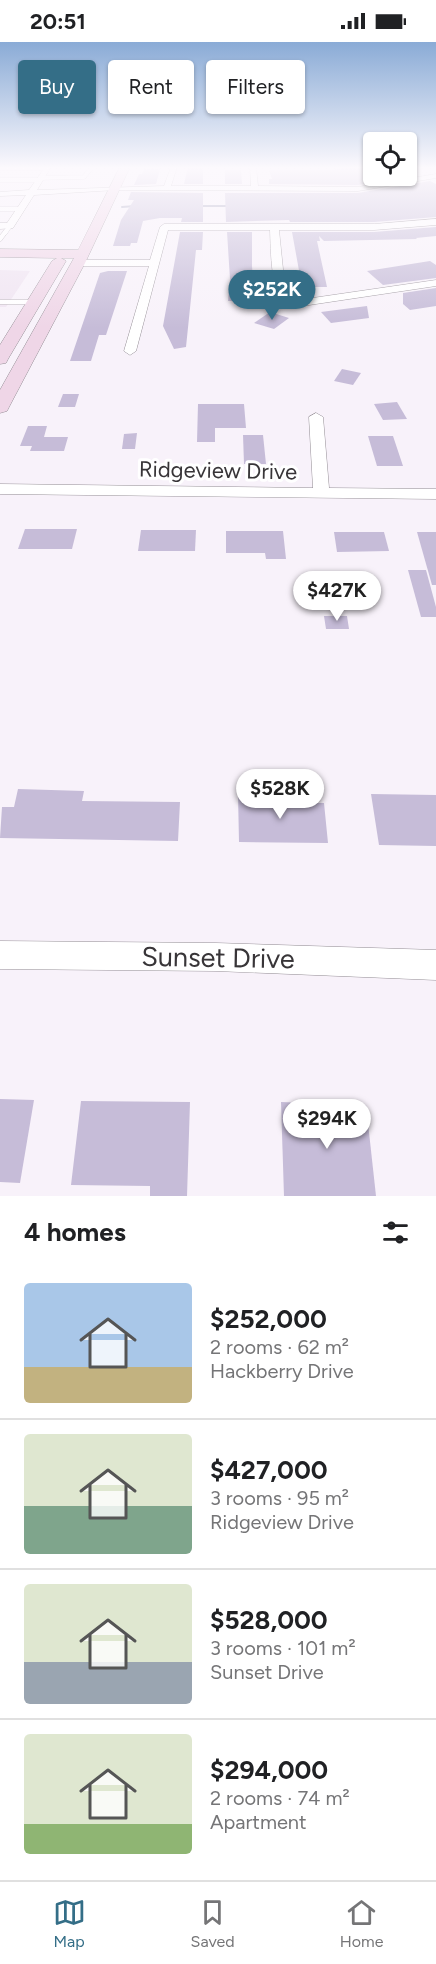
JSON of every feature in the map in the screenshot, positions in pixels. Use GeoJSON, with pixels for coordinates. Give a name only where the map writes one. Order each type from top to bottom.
{"type":"FeatureCollection","features":[{"type":"Feature","properties":{"kind":"main road"},"geometry":{"type":"LineString","coordinates":[[0,359],[6,338],[70,258],[94,221]]}},
{"type":"Feature","properties":{"kind":"main road"},"geometry":{"type":"LineString","coordinates":[[0,407],[70,258],[72,238]]}},
{"type":"Feature","properties":{"kind":"main road"},"geometry":{"type":"LineString","coordinates":[[0,253],[70,258]]}},
{"type":"Feature","properties":{"kind":"main road"},"geometry":{"type":"LineString","coordinates":[[0,262],[70,258]]}},
{"type":"Feature","properties":{"kind":"street"},"geometry":{"type":"LineString","coordinates":[[0,226],[10,226],[13,221]]}},
{"type":"Feature","properties":{"kind":"street"},"geometry":{"type":"LineString","coordinates":[[130,351],[164,226],[377,227],[436,222]]}},
{"type":"Feature","properties":{"kind":"street"},"geometry":{"type":"LineString","coordinates":[[274,226],[280,279],[285,300],[289,305],[436,283]]}},
{"type":"Feature","properties":{"kind":"street"},"geometry":{"type":"LineString","coordinates":[[70,258],[155,259]]}},
{"type":"Feature","properties":{"kind":"street"},"geometry":{"type":"LineString","coordinates":[[316,417],[321,494]]}},
{"type":"Feature","properties":{"kind":"street","name":"Ridgeview Drive"},"geometry":{"type":"LineString","coordinates":[[0,489],[436,494]]}},
{"type":"Feature","properties":{"kind":"street","name":"Sunset Drive"},"geometry":{"type":"LineString","coordinates":[[0,955],[216,957],[436,965]]}},
{"type":"Feature","properties":{"kind":"lane"},"geometry":{"type":"LineString","coordinates":[[0,238],[10,226]]}},
{"type":"Feature","properties":{"kind":"lane"},"geometry":{"type":"LineString","coordinates":[[0,302],[35,302]]}},
{"type":"Feature","properties":{"kind":"shaded area"},"geometry":{"type":"Polygon","coordinates":[[[0,270],[30,271],[6,307],[0,307],[0,270]]]}},
{"type":"Feature","properties":{"kind":"building"},"geometry":{"type":"Polygon","coordinates":[[[121,221],[144,221],[137,243],[131,243],[130,246],[113,246],[121,221]]]}},
{"type":"Feature","properties":{"kind":"building"},"geometry":{"type":"Polygon","coordinates":[[[181,221],[203,221],[203,222],[181,221]]]}},
{"type":"Feature","properties":{"kind":"building"},"geometry":{"type":"Polygon","coordinates":[[[289,221],[388,221],[290,222],[289,221]]]}},
{"type":"Feature","properties":{"kind":"building"},"geometry":{"type":"Polygon","coordinates":[[[436,227],[436,236],[417,239],[324,241],[319,236],[320,241],[317,241],[327,287],[302,287],[292,232],[374,232],[436,227]]]}},
{"type":"Feature","properties":{"kind":"building"},"geometry":{"type":"Polygon","coordinates":[[[180,232],[203,232],[202,250],[196,250],[186,347],[174,349],[163,326],[180,232]]]}},
{"type":"Feature","properties":{"kind":"building"},"geometry":{"type":"Polygon","coordinates":[[[227,232],[252,232],[255,305],[241,305],[241,301],[228,301],[230,279],[227,232]]]}},
{"type":"Feature","properties":{"kind":"building"},"geometry":{"type":"Polygon","coordinates":[[[430,261],[436,265],[436,278],[383,285],[367,271],[430,261]]]}},
{"type":"Feature","properties":{"kind":"building"},"geometry":{"type":"Polygon","coordinates":[[[127,271],[106,335],[99,335],[91,361],[70,361],[100,273],[127,271]]]}},
{"type":"Feature","properties":{"kind":"building"},"geometry":{"type":"Polygon","coordinates":[[[436,288],[436,306],[410,310],[403,304],[403,293],[436,288]]]}},
{"type":"Feature","properties":{"kind":"building"},"geometry":{"type":"Polygon","coordinates":[[[367,306],[369,318],[331,323],[321,312],[367,306]]]}},
{"type":"Feature","properties":{"kind":"building"},"geometry":{"type":"Polygon","coordinates":[[[270,312],[289,318],[274,329],[254,323],[270,312]]]}},
{"type":"Feature","properties":{"kind":"building"},"geometry":{"type":"Polygon","coordinates":[[[342,369],[361,373],[353,385],[334,381],[342,369]]]}},
{"type":"Feature","properties":{"kind":"building"},"geometry":{"type":"Polygon","coordinates":[[[63,394],[79,394],[75,407],[58,407],[63,394]]]}},
{"type":"Feature","properties":{"kind":"building"},"geometry":{"type":"Polygon","coordinates":[[[397,402],[407,419],[383,420],[374,404],[397,402]]]}},
{"type":"Feature","properties":{"kind":"building"},"geometry":{"type":"Polygon","coordinates":[[[198,404],[244,404],[246,428],[215,428],[215,442],[197,442],[198,404]]]}},
{"type":"Feature","properties":{"kind":"building"},"geometry":{"type":"Polygon","coordinates":[[[28,426],[47,426],[44,437],[68,437],[64,451],[30,451],[32,446],[20,446],[28,426]]]}},
{"type":"Feature","properties":{"kind":"building"},"geometry":{"type":"Polygon","coordinates":[[[137,433],[135,449],[122,449],[124,434],[137,433]]]}},
{"type":"Feature","properties":{"kind":"building"},"geometry":{"type":"Polygon","coordinates":[[[243,435],[263,435],[266,464],[244,464],[243,435]]]}},
{"type":"Feature","properties":{"kind":"building"},"geometry":{"type":"Polygon","coordinates":[[[368,436],[393,436],[403,466],[377,466],[368,436]]]}},
{"type":"Feature","properties":{"kind":"building"},"geometry":{"type":"Polygon","coordinates":[[[25,529],[77,529],[72,549],[18,549],[25,529]]]}},
{"type":"Feature","properties":{"kind":"building"},"geometry":{"type":"Polygon","coordinates":[[[141,530],[196,530],[195,551],[138,551],[141,530]]]}},
{"type":"Feature","properties":{"kind":"building"},"geometry":{"type":"Polygon","coordinates":[[[226,531],[283,531],[286,559],[266,559],[265,553],[226,553],[226,531]]]}},
{"type":"Feature","properties":{"kind":"building"},"geometry":{"type":"Polygon","coordinates":[[[334,532],[384,532],[389,551],[337,552],[334,532]]]}},
{"type":"Feature","properties":{"kind":"building"},"geometry":{"type":"Polygon","coordinates":[[[417,532],[436,532],[436,585],[432,585],[417,532]]]}},
{"type":"Feature","properties":{"kind":"building"},"geometry":{"type":"Polygon","coordinates":[[[408,570],[426,570],[436,607],[436,617],[421,617],[408,570]]]}},
{"type":"Feature","properties":{"kind":"building"},"geometry":{"type":"Polygon","coordinates":[[[324,616],[347,616],[349,629],[326,629],[324,616]]]}},
{"type":"Feature","properties":{"kind":"building"},"geometry":{"type":"Polygon","coordinates":[[[18,789],[84,791],[82,801],[180,802],[178,841],[0,838],[2,807],[14,807],[18,789]]]}},
{"type":"Feature","properties":{"kind":"building"},"geometry":{"type":"Polygon","coordinates":[[[238,794],[284,794],[284,803],[324,803],[328,843],[239,842],[238,794]]]}},
{"type":"Feature","properties":{"kind":"building"},"geometry":{"type":"Polygon","coordinates":[[[371,794],[436,795],[436,846],[379,845],[371,794]]]}},
{"type":"Feature","properties":{"kind":"building"},"geometry":{"type":"Polygon","coordinates":[[[0,1099],[34,1100],[20,1183],[0,1182],[0,1099]]]}},
{"type":"Feature","properties":{"kind":"building"},"geometry":{"type":"Polygon","coordinates":[[[81,1101],[190,1102],[187,1196],[150,1196],[150,1186],[71,1185],[81,1101]]]}},
{"type":"Feature","properties":{"kind":"building"},"geometry":{"type":"Polygon","coordinates":[[[281,1102],[366,1105],[376,1196],[284,1196],[281,1102]]]}}]}
